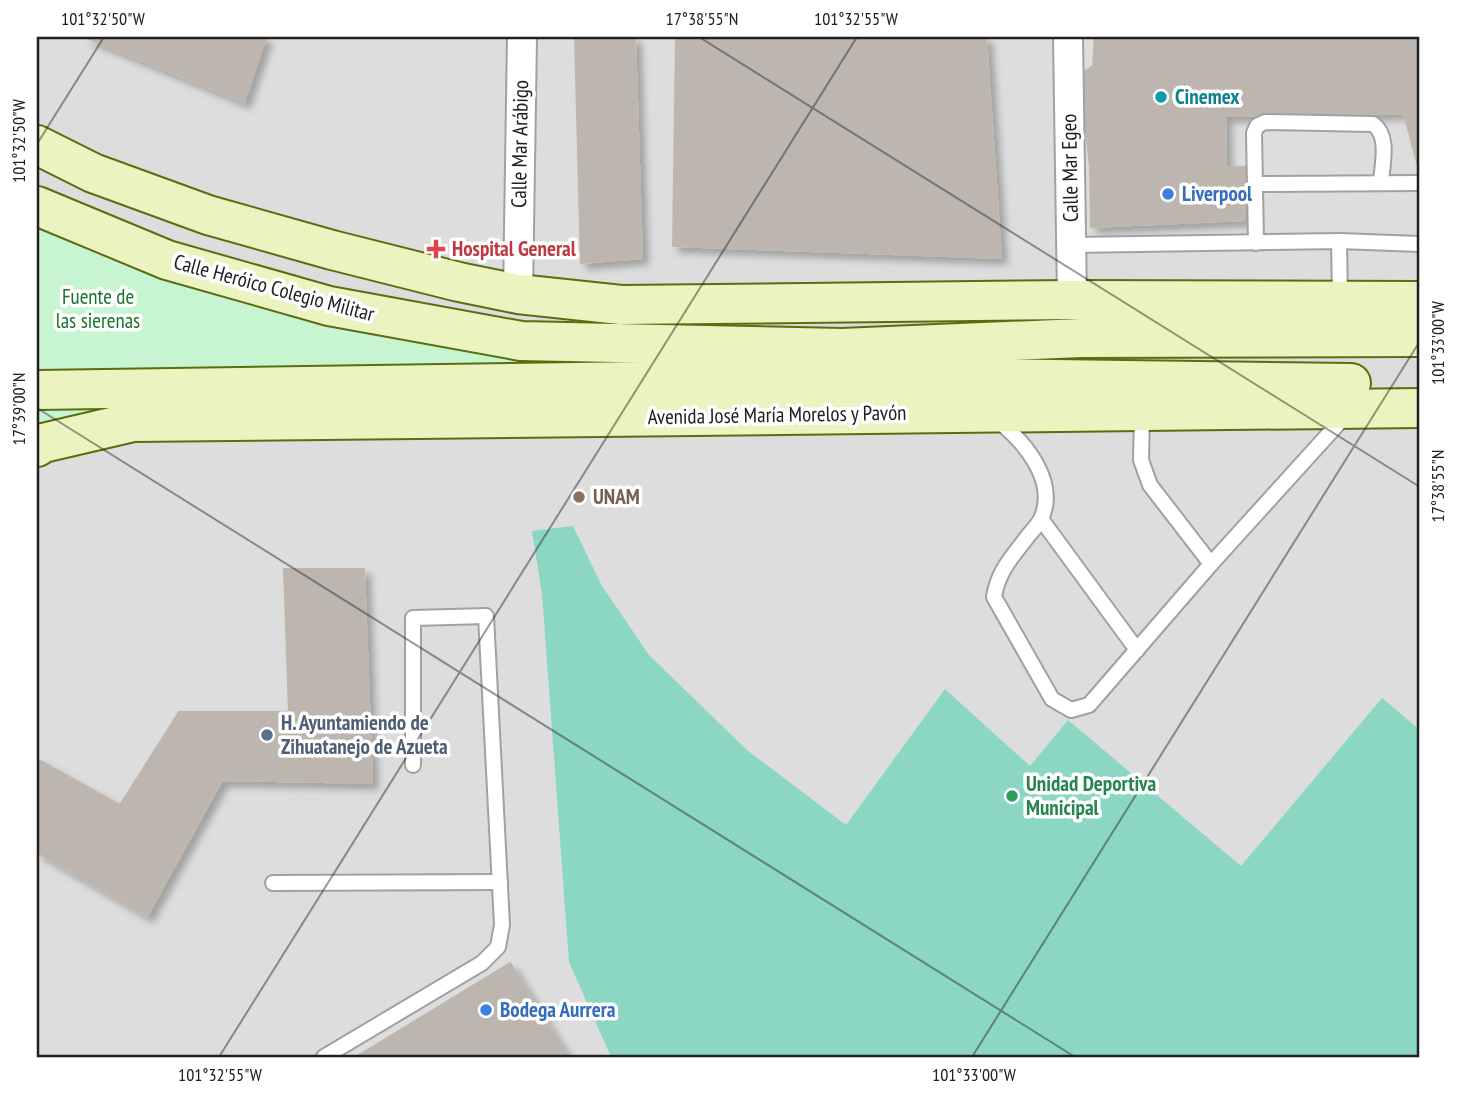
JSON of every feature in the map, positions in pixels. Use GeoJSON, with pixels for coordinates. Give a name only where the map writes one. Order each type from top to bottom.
{"type":"FeatureCollection","features":[{"type":"Feature","properties":{"kind":"main road"},"geometry":{"type":"LineString","coordinates":[[37,145],[93,173],[208,215],[370,260],[518,294],[621,305],[1072,300],[1420,301]]}},
{"type":"Feature","properties":{"kind":"main road","name":"Calle Heróico Colegio Militar"},"geometry":{"type":"LineString","coordinates":[[37,206],[167,260],[316,303],[521,341],[842,348]]}},
{"type":"Feature","properties":{"kind":"main road"},"geometry":{"type":"LineString","coordinates":[[837,302],[842,348],[1081,338],[1420,337]]}},
{"type":"Feature","properties":{"kind":"main road","name":"Avenida José María Morelos y Pavón"},"geometry":{"type":"LineString","coordinates":[[37,447],[43,443],[133,422],[915,377],[1420,384]]}},
{"type":"Feature","properties":{"kind":"main road","name":"Avenida José María Morelos y Pavón"},"geometry":{"type":"LineString","coordinates":[[37,390],[185,388],[987,413],[1420,408]]}},
{"type":"Feature","properties":{"kind":"street","name":"Calle Mar Arábigo"},"geometry":{"type":"LineString","coordinates":[[518,294],[522,37]]}},
{"type":"Feature","properties":{"kind":"street","name":"Calle Mar Egeo"},"geometry":{"type":"LineString","coordinates":[[1068,37],[1072,300]]}},
{"type":"Feature","properties":{"kind":"lane"},"geometry":{"type":"LineString","coordinates":[[1256,243],[1254,133],[1257,126],[1265,122],[1373,124],[1384,137],[1381,183]]}},
{"type":"Feature","properties":{"kind":"lane"},"geometry":{"type":"LineString","coordinates":[[1256,184],[1420,183]]}},
{"type":"Feature","properties":{"kind":"lane"},"geometry":{"type":"LineString","coordinates":[[1071,245],[1339,241],[1420,244]]}},
{"type":"Feature","properties":{"kind":"lane"},"geometry":{"type":"LineString","coordinates":[[1339,241],[1340,299]]}},
{"type":"Feature","properties":{"kind":"lane"},"geometry":{"type":"LineString","coordinates":[[987,413],[1013,433],[1035,459],[1046,494],[1041,519],[997,578],[994,597],[1052,699],[1071,710],[1089,705],[1211,564],[1352,409]]}},
{"type":"Feature","properties":{"kind":"lane"},"geometry":{"type":"LineString","coordinates":[[1142,411],[1141,460],[1150,485],[1211,564]]}},
{"type":"Feature","properties":{"kind":"lane"},"geometry":{"type":"LineString","coordinates":[[1041,519],[1137,650]]}},
{"type":"Feature","properties":{"kind":"lane"},"geometry":{"type":"LineString","coordinates":[[324,1057],[482,963],[498,947],[502,925],[486,616],[413,618],[414,765]]}},
{"type":"Feature","properties":{"kind":"lane"},"geometry":{"type":"LineString","coordinates":[[273,883],[500,882]]}},
{"type":"Feature","properties":{"kind":"shaded area"},"geometry":{"type":"Polygon","coordinates":[[[37,37],[1420,37],[1420,1057],[37,1057],[37,37]]]}},
{"type":"Feature","properties":{"kind":"green space","name":"Fuente de las sierenas"},"geometry":{"type":"Polygon","coordinates":[[[37,217],[534,350],[535,365],[37,372],[37,217]]]}},
{"type":"Feature","properties":{"kind":"green space"},"geometry":{"type":"Polygon","coordinates":[[[113,402],[111,411],[37,433],[37,405],[113,402]]]}},
{"type":"Feature","properties":{"kind":"green space","name":"Unidad Deportiva Municipal"},"geometry":{"type":"Polygon","coordinates":[[[573,526],[602,586],[649,655],[747,750],[846,825],[945,689],[1030,766],[1068,720],[1241,866],[1382,698],[1420,730],[1420,1057],[611,1057],[569,962],[542,594],[532,531],[573,526]]]}},
{"type":"Feature","properties":{"kind":"building"},"geometry":{"type":"Polygon","coordinates":[[[85,37],[266,37],[244,102],[85,37]]]}},
{"type":"Feature","properties":{"kind":"building"},"geometry":{"type":"Polygon","coordinates":[[[575,37],[635,37],[642,258],[581,263],[575,37]]]}},
{"type":"Feature","properties":{"kind":"building"},"geometry":{"type":"Polygon","coordinates":[[[676,37],[986,37],[1001,258],[673,246],[676,37]]]}},
{"type":"Feature","properties":{"kind":"building"},"geometry":{"type":"Polygon","coordinates":[[[1095,37],[1420,37],[1420,166],[1404,113],[1225,116],[1226,167],[1090,167],[1080,74],[1093,66],[1095,37]]]}},
{"type":"Feature","properties":{"kind":"building","name":"Liverpool"},"geometry":{"type":"Polygon","coordinates":[[[1090,167],[1246,167],[1244,220],[1091,227],[1090,167]]]}},
{"type":"Feature","properties":{"kind":"building","name":"H. Ayuntamiendo de Zihuatanejo de Azueta"},"geometry":{"type":"Polygon","coordinates":[[[284,569],[364,569],[372,783],[222,780],[147,916],[37,852],[37,759],[120,805],[179,712],[289,712],[284,569]]]}},
{"type":"Feature","properties":{"kind":"building","name":"Bodega Aurrera"},"geometry":{"type":"Polygon","coordinates":[[[510,963],[568,1057],[356,1057],[510,963]]]}},
{"type":"Feature","properties":{"kind":"place","name":"Cinemex"},"geometry":{"type":"Point","coordinates":[1161,97]}},
{"type":"Feature","properties":{"kind":"place","name":"Liverpool"},"geometry":{"type":"Point","coordinates":[1168,194]}},
{"type":"Feature","properties":{"kind":"place","name":"Hospital General"},"geometry":{"type":"Point","coordinates":[436,249]}},
{"type":"Feature","properties":{"kind":"place","name":"UNAM"},"geometry":{"type":"Point","coordinates":[579,497]}},
{"type":"Feature","properties":{"kind":"place","name":"H. Ayuntamiendo de Zihuatanejo de Azueta"},"geometry":{"type":"Point","coordinates":[267,735]}},
{"type":"Feature","properties":{"kind":"place","name":"Unidad Deportiva Municipal"},"geometry":{"type":"Point","coordinates":[1012,796]}},
{"type":"Feature","properties":{"kind":"place","name":"Bodega Aurrera"},"geometry":{"type":"Point","coordinates":[486,1010]}}]}
